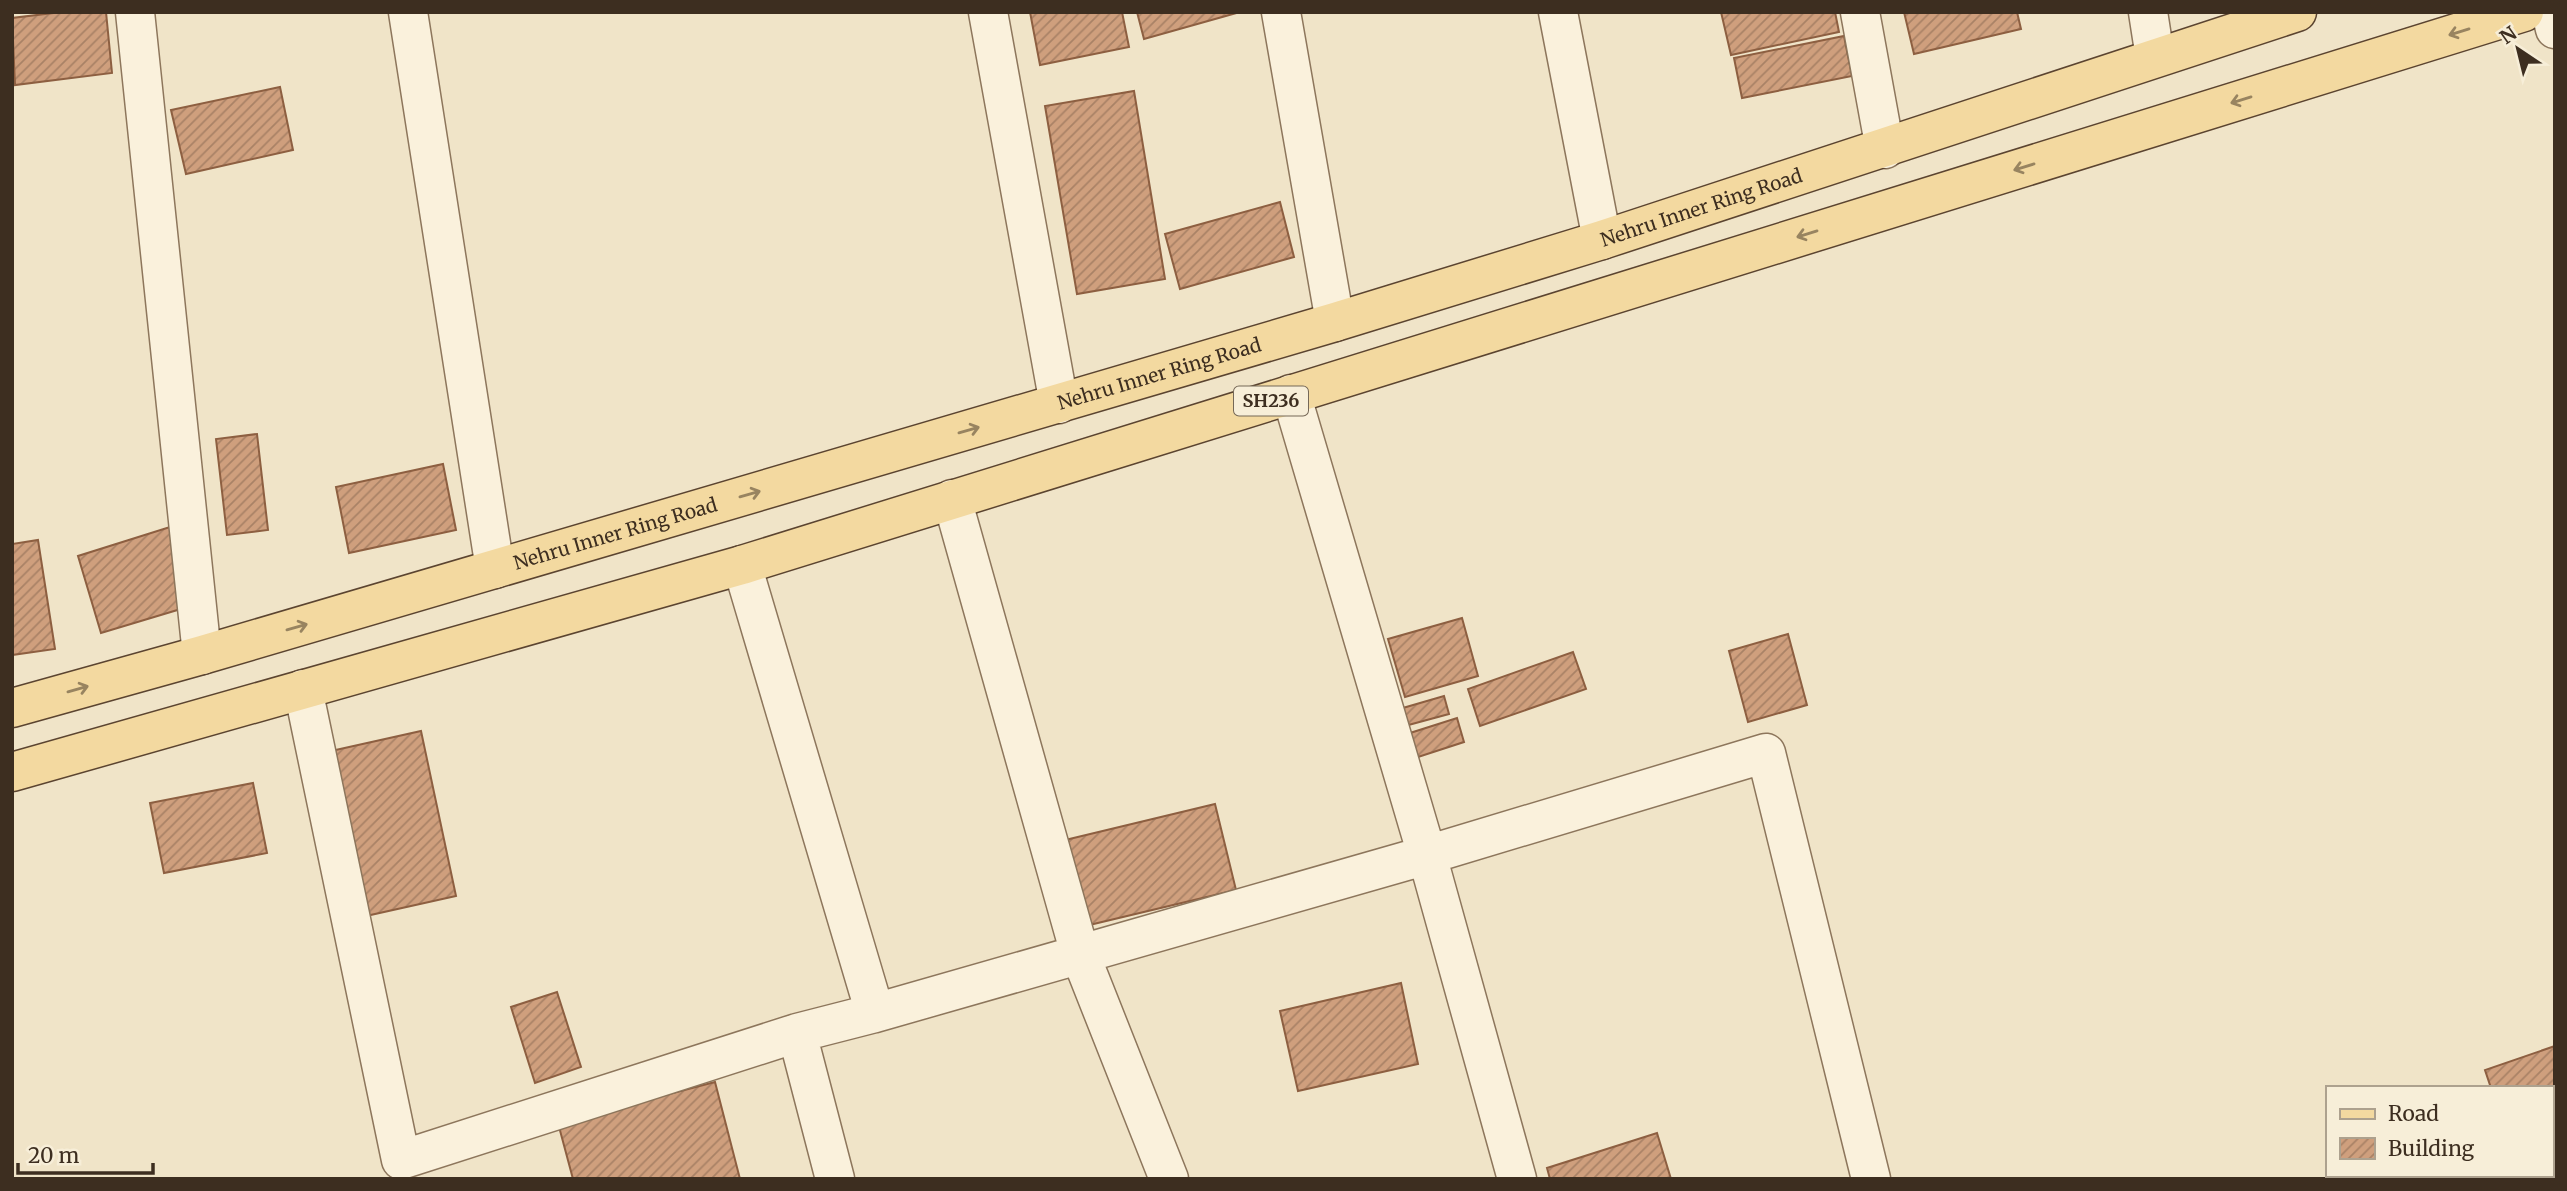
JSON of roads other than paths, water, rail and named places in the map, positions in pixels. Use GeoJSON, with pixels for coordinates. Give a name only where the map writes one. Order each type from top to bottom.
{"type":"FeatureCollection","features":[{"type":"Feature","properties":{"kind":"main road","name":"Nehru Inner Ring Road"},"geometry":{"type":"LineString","coordinates":[[12,708],[202,655],[1335,322],[1885,149],[2155,57],[2297,12]]}},
{"type":"Feature","properties":{"kind":"main road","name":"SH236"},"geometry":{"type":"LineString","coordinates":[[12,772],[742,565],[2524,12]]}},
{"type":"Feature","properties":{"kind":"street"},"geometry":{"type":"LineString","coordinates":[[135,12],[202,655]]}},
{"type":"Feature","properties":{"kind":"street"},"geometry":{"type":"LineString","coordinates":[[408,12],[495,569]]}},
{"type":"Feature","properties":{"kind":"street"},"geometry":{"type":"LineString","coordinates":[[988,12],[1059,404]]}},
{"type":"Feature","properties":{"kind":"street"},"geometry":{"type":"LineString","coordinates":[[1281,12],[1335,322]]}},
{"type":"Feature","properties":{"kind":"street"},"geometry":{"type":"LineString","coordinates":[[1558,12],[1602,240]]}},
{"type":"Feature","properties":{"kind":"street"},"geometry":{"type":"LineString","coordinates":[[1860,12],[1885,149]]}},
{"type":"Feature","properties":{"kind":"street"},"geometry":{"type":"LineString","coordinates":[[2148,12],[2155,57]]}},
{"type":"Feature","properties":{"kind":"street"},"geometry":{"type":"LineString","coordinates":[[2551,12],[2555,29]]}},
{"type":"Feature","properties":{"kind":"street"},"geometry":{"type":"LineString","coordinates":[[1291,394],[1427,855],[1517,1179]]}},
{"type":"Feature","properties":{"kind":"street"},"geometry":{"type":"LineString","coordinates":[[953,499],[1080,954],[1169,1179]]}},
{"type":"Feature","properties":{"kind":"street"},"geometry":{"type":"LineString","coordinates":[[742,565],[875,1013]]}},
{"type":"Feature","properties":{"kind":"street"},"geometry":{"type":"LineString","coordinates":[[303,689],[403,1169],[797,1032],[875,1013],[1427,855],[1766,753],[1871,1179]]}},
{"type":"Feature","properties":{"kind":"street"},"geometry":{"type":"LineString","coordinates":[[797,1032],[835,1179]]}}]}
